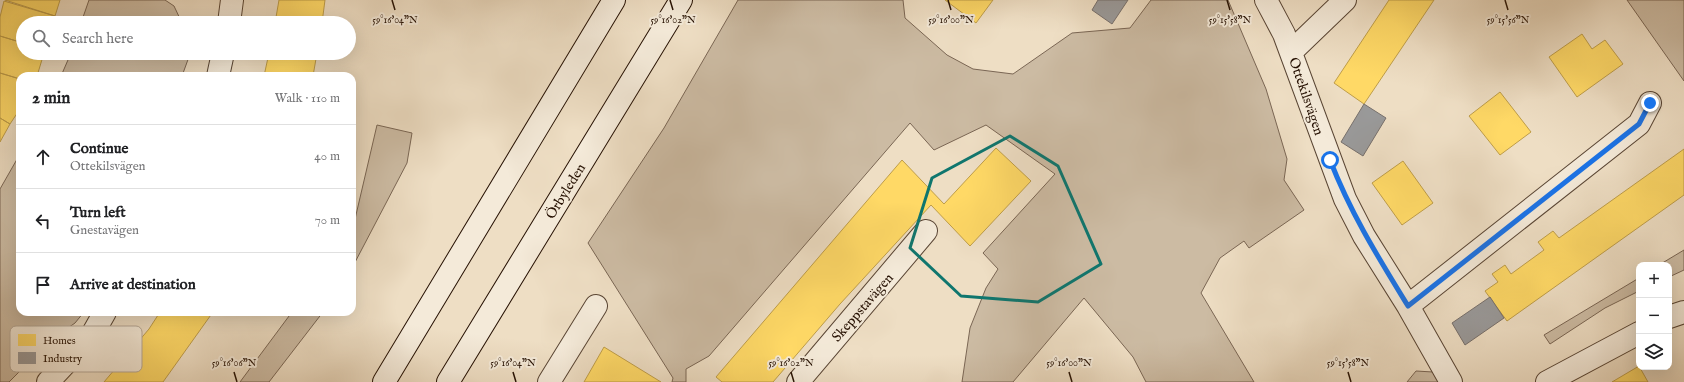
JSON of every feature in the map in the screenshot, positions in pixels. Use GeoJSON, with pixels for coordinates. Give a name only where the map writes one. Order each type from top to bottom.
{"type":"FeatureCollection","features":[{"type":"Feature","properties":{"kind":"street"},"geometry":{"type":"LineString","coordinates":[[230,16],[232,0]]}},
{"type":"Feature","properties":{"kind":"street"},"geometry":{"type":"LineString","coordinates":[[384,382],[614,0]]}},
{"type":"Feature","properties":{"kind":"street","name":"Örbyleden"},"geometry":{"type":"LineString","coordinates":[[448,382],[681,0]]}},
{"type":"Feature","properties":{"kind":"street","name":"Ottekilsvägen"},"geometry":{"type":"LineString","coordinates":[[1266,0],[1284,34],[1345,199],[1364,236],[1408,306],[1452,382]]}},
{"type":"Feature","properties":{"kind":"street"},"geometry":{"type":"LineString","coordinates":[[1291,52],[1345,0]]}},
{"type":"Feature","properties":{"kind":"street"},"geometry":{"type":"LineString","coordinates":[[219,72],[221,60]]}},
{"type":"Feature","properties":{"kind":"street"},"geometry":{"type":"LineString","coordinates":[[1408,306],[1639,124],[1650,103]]}},
{"type":"Feature","properties":{"kind":"street","name":"Skeppstavägen"},"geometry":{"type":"LineString","coordinates":[[798,382],[926,231]]}},
{"type":"Feature","properties":{"kind":"street"},"geometry":{"type":"LineString","coordinates":[[549,382],[596,306]]}},
{"type":"Feature","properties":{"kind":"street"},"geometry":{"type":"LineString","coordinates":[[1672,316],[1684,312]]}},
{"type":"Feature","properties":{"kind":"street"},"geometry":{"type":"LineString","coordinates":[[97,326],[103,316]]}},
{"type":"Feature","properties":{"kind":"street"},"geometry":{"type":"LineString","coordinates":[[1547,382],[1637,334]]}},
{"type":"Feature","properties":{"kind":"street"},"geometry":{"type":"LineString","coordinates":[[48,382],[57,372]]}},
{"type":"Feature","properties":{"kind":"highlighted area"},"geometry":{"type":"Polygon","coordinates":[[[1010,136],[1058,166],[1101,264],[1038,302],[961,296],[910,248],[932,178],[1010,136]]]}},
{"type":"Feature","properties":{"kind":"shaded area"},"geometry":{"type":"Polygon","coordinates":[[[89,0],[165,0],[174,6],[179,16],[83,16],[89,0]]]}},
{"type":"Feature","properties":{"kind":"shaded area"},"geometry":{"type":"Polygon","coordinates":[[[738,0],[903,0],[905,18],[947,55],[973,69],[1013,74],[1072,33],[1130,28],[1151,0],[1228,0],[1266,89],[1287,159],[1284,180],[1304,210],[1249,248],[1244,241],[1220,258],[1201,293],[1254,382],[1146,382],[1133,357],[1084,298],[1013,382],[962,382],[970,328],[986,288],[998,269],[983,253],[1055,174],[986,125],[934,150],[910,123],[709,356],[686,369],[686,382],[672,382],[673,378],[588,243],[664,128],[738,0]]]}},
{"type":"Feature","properties":{"kind":"shaded area"},"geometry":{"type":"Polygon","coordinates":[[[1627,0],[1684,0],[1684,81],[1627,0]]]}},
{"type":"Feature","properties":{"kind":"shaded area"},"geometry":{"type":"Polygon","coordinates":[[[68,60],[188,60],[183,72],[63,72],[68,60]]]}},
{"type":"Feature","properties":{"kind":"shaded area"},"geometry":{"type":"Polygon","coordinates":[[[377,125],[412,133],[407,163],[356,260],[356,215],[377,125]]]}},
{"type":"Feature","properties":{"kind":"shaded area"},"geometry":{"type":"Polygon","coordinates":[[[16,161],[16,316],[81,316],[71,326],[10,326],[10,372],[19,372],[9,382],[0,382],[0,189],[16,161]]]}},
{"type":"Feature","properties":{"kind":"shaded area"},"geometry":{"type":"Polygon","coordinates":[[[1684,250],[1684,270],[1672,276],[1672,262],[1664,262],[1684,250]]]}},
{"type":"Feature","properties":{"kind":"shaded area"},"geometry":{"type":"Polygon","coordinates":[[[1636,280],[1636,292],[1605,308],[1550,344],[1544,335],[1636,280]]]}},
{"type":"Feature","properties":{"kind":"shaded area"},"geometry":{"type":"Polygon","coordinates":[[[289,316],[320,316],[269,382],[240,382],[289,316]]]}},
{"type":"Feature","properties":{"kind":"shaded area"},"geometry":{"type":"Polygon","coordinates":[[[1416,371],[1433,372],[1439,382],[1407,382],[1416,371]]]}},
{"type":"Feature","properties":{"kind":"building: Homes"},"geometry":{"type":"Polygon","coordinates":[[[5,0],[60,0],[55,16],[5,0]]]}},
{"type":"Feature","properties":{"kind":"building: Homes"},"geometry":{"type":"Polygon","coordinates":[[[279,0],[325,0],[323,16],[276,16],[279,0]]]}},
{"type":"Feature","properties":{"kind":"building: Homes"},"geometry":{"type":"Polygon","coordinates":[[[945,0],[993,0],[976,23],[945,0]]]}},
{"type":"Feature","properties":{"kind":"building: Homes"},"geometry":{"type":"Polygon","coordinates":[[[1389,0],[1434,0],[1364,104],[1334,83],[1389,0]]]}},
{"type":"Feature","properties":{"kind":"building: Homes"},"geometry":{"type":"Polygon","coordinates":[[[4,1],[55,16],[16,16],[16,41],[0,36],[0,17],[4,1]]]}},
{"type":"Feature","properties":{"kind":"building: Homes"},"geometry":{"type":"Polygon","coordinates":[[[1582,34],[1592,49],[1605,40],[1623,64],[1577,97],[1549,57],[1582,34]]]}},
{"type":"Feature","properties":{"kind":"building: Homes"},"geometry":{"type":"Polygon","coordinates":[[[0,36],[16,41],[16,60],[42,60],[38,72],[16,72],[16,78],[0,73],[0,36]]]}},
{"type":"Feature","properties":{"kind":"building: Homes"},"geometry":{"type":"Polygon","coordinates":[[[267,60],[316,60],[314,72],[265,72],[267,60]]]}},
{"type":"Feature","properties":{"kind":"building: Homes"},"geometry":{"type":"Polygon","coordinates":[[[0,73],[16,78],[16,115],[10,124],[0,118],[0,73]]]}},
{"type":"Feature","properties":{"kind":"building: Homes"},"geometry":{"type":"Polygon","coordinates":[[[1500,92],[1531,132],[1500,155],[1469,116],[1500,92]]]}},
{"type":"Feature","properties":{"kind":"building: Homes"},"geometry":{"type":"Polygon","coordinates":[[[0,118],[10,124],[0,142],[0,118]]]}},
{"type":"Feature","properties":{"kind":"building: Homes"},"geometry":{"type":"Polygon","coordinates":[[[996,148],[1031,181],[970,246],[931,205],[840,304],[773,382],[722,382],[716,377],[902,160],[944,204],[996,148]]]}},
{"type":"Feature","properties":{"kind":"building: Homes"},"geometry":{"type":"Polygon","coordinates":[[[1684,149],[1684,195],[1507,321],[1485,291],[1498,282],[1492,274],[1505,265],[1511,274],[1544,250],[1538,242],[1553,231],[1559,238],[1684,149]]]}},
{"type":"Feature","properties":{"kind":"building: Homes"},"geometry":{"type":"Polygon","coordinates":[[[1403,161],[1433,203],[1402,225],[1372,183],[1403,161]]]}},
{"type":"Feature","properties":{"kind":"building: Homes"},"geometry":{"type":"Polygon","coordinates":[[[157,316],[210,316],[163,382],[104,382],[112,372],[142,372],[142,337],[157,316]]]}},
{"type":"Feature","properties":{"kind":"building: Homes"},"geometry":{"type":"Polygon","coordinates":[[[604,347],[661,382],[584,382],[604,347]]]}},
{"type":"Feature","properties":{"kind":"building: Homes"},"geometry":{"type":"Polygon","coordinates":[[[1636,368],[1636,370],[1641,370],[1648,382],[1612,382],[1636,368]]]}},
{"type":"Feature","properties":{"kind":"building: Industry"},"geometry":{"type":"Polygon","coordinates":[[[1098,0],[1128,0],[1112,24],[1092,10],[1098,0]]]}},
{"type":"Feature","properties":{"kind":"building: Industry"},"geometry":{"type":"Polygon","coordinates":[[[1364,104],[1386,118],[1363,156],[1341,142],[1364,104]]]}},
{"type":"Feature","properties":{"kind":"building: Industry"},"geometry":{"type":"Polygon","coordinates":[[[1490,297],[1504,318],[1465,345],[1452,323],[1490,297]]]}},
{"type":"Feature","properties":{"kind":"route"},"geometry":{"type":"LineString","coordinates":[[1330,160],[1345,199],[1364,236],[1408,306],[1639,124],[1650,103]]}}]}
